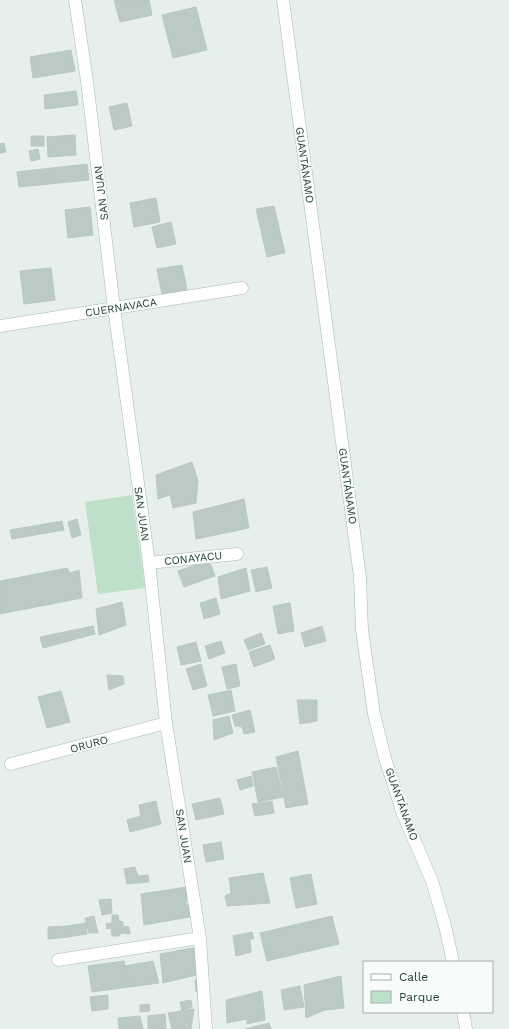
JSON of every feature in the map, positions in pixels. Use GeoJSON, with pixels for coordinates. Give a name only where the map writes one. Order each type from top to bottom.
{"type":"FeatureCollection","features":[{"type":"Feature","properties":{"kind":"street","name":"SAN JUAN"},"geometry":{"type":"LineString","coordinates":[[75,0],[87,81],[114,308],[148,563],[166,723],[200,938],[206,1029]]}},
{"type":"Feature","properties":{"kind":"street","name":"GUANTÁNAMO"},"geometry":{"type":"LineString","coordinates":[[283,0],[360,577],[362,630],[374,714],[385,758],[403,814],[432,881],[445,926],[453,961]]}},
{"type":"Feature","properties":{"kind":"street","name":"CUERNAVACA"},"geometry":{"type":"LineString","coordinates":[[0,326],[242,288]]}},
{"type":"Feature","properties":{"kind":"street","name":"CONAYACU"},"geometry":{"type":"LineString","coordinates":[[148,563],[237,554]]}},
{"type":"Feature","properties":{"kind":"street","name":"ORURO"},"geometry":{"type":"LineString","coordinates":[[11,764],[166,723]]}},
{"type":"Feature","properties":{"kind":"street"},"geometry":{"type":"LineString","coordinates":[[58,960],[200,938]]}},
{"type":"Feature","properties":{"kind":"street"},"geometry":{"type":"LineString","coordinates":[[463,1013],[466,1029]]}},
{"type":"Feature","properties":{"kind":"green space"},"geometry":{"type":"Polygon","coordinates":[[[132,495],[145,588],[98,594],[85,502],[132,495]]]}},
{"type":"Feature","properties":{"kind":"building"},"geometry":{"type":"Polygon","coordinates":[[[114,0],[149,0],[152,15],[120,22],[114,0]]]}},
{"type":"Feature","properties":{"kind":"building"},"geometry":{"type":"Polygon","coordinates":[[[196,7],[207,50],[173,58],[162,15],[196,7]]]}},
{"type":"Feature","properties":{"kind":"building"},"geometry":{"type":"Polygon","coordinates":[[[71,50],[75,71],[33,78],[30,57],[71,50]]]}},
{"type":"Feature","properties":{"kind":"building"},"geometry":{"type":"Polygon","coordinates":[[[76,91],[78,105],[45,109],[44,95],[76,91]]]}},
{"type":"Feature","properties":{"kind":"building"},"geometry":{"type":"Polygon","coordinates":[[[127,103],[132,126],[114,130],[109,107],[127,103]]]}},
{"type":"Feature","properties":{"kind":"building"},"geometry":{"type":"Polygon","coordinates":[[[75,135],[76,155],[48,157],[47,137],[75,135]]]}},
{"type":"Feature","properties":{"kind":"building"},"geometry":{"type":"Polygon","coordinates":[[[31,136],[44,136],[44,146],[31,146],[31,136]]]}},
{"type":"Feature","properties":{"kind":"building"},"geometry":{"type":"Polygon","coordinates":[[[4,143],[6,152],[0,153],[0,144],[4,143]]]}},
{"type":"Feature","properties":{"kind":"building"},"geometry":{"type":"Polygon","coordinates":[[[38,149],[40,159],[31,161],[29,151],[38,149]]]}},
{"type":"Feature","properties":{"kind":"building"},"geometry":{"type":"Polygon","coordinates":[[[87,164],[89,180],[19,187],[17,172],[87,164]]]}},
{"type":"Feature","properties":{"kind":"building"},"geometry":{"type":"Polygon","coordinates":[[[156,198],[160,222],[134,227],[130,203],[156,198]]]}},
{"type":"Feature","properties":{"kind":"building"},"geometry":{"type":"Polygon","coordinates":[[[274,206],[285,253],[267,257],[256,209],[274,206]]]}},
{"type":"Feature","properties":{"kind":"building"},"geometry":{"type":"Polygon","coordinates":[[[90,207],[93,235],[68,238],[65,210],[90,207]]]}},
{"type":"Feature","properties":{"kind":"building"},"geometry":{"type":"Polygon","coordinates":[[[171,222],[176,244],[157,248],[152,227],[171,222]]]}},
{"type":"Feature","properties":{"kind":"building"},"geometry":{"type":"Polygon","coordinates":[[[182,265],[187,290],[162,295],[157,269],[182,265]]]}},
{"type":"Feature","properties":{"kind":"building"},"geometry":{"type":"Polygon","coordinates":[[[51,268],[55,300],[24,304],[20,271],[51,268]]]}},
{"type":"Feature","properties":{"kind":"building"},"geometry":{"type":"Polygon","coordinates":[[[192,462],[198,481],[196,503],[173,508],[170,495],[158,499],[156,475],[192,462]]]}},
{"type":"Feature","properties":{"kind":"building"},"geometry":{"type":"Polygon","coordinates":[[[244,499],[249,528],[196,539],[193,512],[244,499]]]}},
{"type":"Feature","properties":{"kind":"building"},"geometry":{"type":"Polygon","coordinates":[[[77,519],[81,535],[72,538],[68,522],[77,519]]]}},
{"type":"Feature","properties":{"kind":"building"},"geometry":{"type":"Polygon","coordinates":[[[62,521],[64,530],[12,539],[10,530],[62,521]]]}},
{"type":"Feature","properties":{"kind":"building"},"geometry":{"type":"Polygon","coordinates":[[[209,560],[215,576],[184,587],[178,571],[209,560]]]}},
{"type":"Feature","properties":{"kind":"building"},"geometry":{"type":"Polygon","coordinates":[[[267,567],[272,588],[256,592],[251,570],[267,567]]]}},
{"type":"Feature","properties":{"kind":"building"},"geometry":{"type":"Polygon","coordinates":[[[67,568],[70,573],[79,570],[82,598],[0,614],[0,581],[67,568]]]}},
{"type":"Feature","properties":{"kind":"building"},"geometry":{"type":"Polygon","coordinates":[[[246,568],[250,591],[221,599],[218,577],[246,568]]]}},
{"type":"Feature","properties":{"kind":"building"},"geometry":{"type":"Polygon","coordinates":[[[216,598],[220,614],[204,619],[200,603],[216,598]]]}},
{"type":"Feature","properties":{"kind":"building"},"geometry":{"type":"Polygon","coordinates":[[[122,602],[126,625],[99,635],[96,609],[122,602]]]}},
{"type":"Feature","properties":{"kind":"building"},"geometry":{"type":"Polygon","coordinates":[[[290,603],[294,631],[278,634],[273,606],[290,603]]]}},
{"type":"Feature","properties":{"kind":"building"},"geometry":{"type":"Polygon","coordinates":[[[93,626],[95,634],[43,648],[40,637],[93,626]]]}},
{"type":"Feature","properties":{"kind":"building"},"geometry":{"type":"Polygon","coordinates":[[[322,626],[326,641],[305,647],[301,633],[322,626]]]}},
{"type":"Feature","properties":{"kind":"building"},"geometry":{"type":"Polygon","coordinates":[[[261,633],[265,644],[248,650],[244,640],[261,633]]]}},
{"type":"Feature","properties":{"kind":"building"},"geometry":{"type":"Polygon","coordinates":[[[221,641],[225,653],[209,659],[205,646],[221,641]]]}},
{"type":"Feature","properties":{"kind":"building"},"geometry":{"type":"Polygon","coordinates":[[[196,642],[201,661],[181,665],[177,647],[196,642]]]}},
{"type":"Feature","properties":{"kind":"building"},"geometry":{"type":"Polygon","coordinates":[[[270,645],[275,659],[254,667],[249,652],[270,645]]]}},
{"type":"Feature","properties":{"kind":"building"},"geometry":{"type":"Polygon","coordinates":[[[201,664],[207,686],[193,690],[186,669],[201,664]]]}},
{"type":"Feature","properties":{"kind":"building"},"geometry":{"type":"Polygon","coordinates":[[[236,664],[240,686],[227,689],[222,667],[236,664]]]}},
{"type":"Feature","properties":{"kind":"building"},"geometry":{"type":"Polygon","coordinates":[[[107,675],[123,676],[124,684],[109,690],[107,675]]]}},
{"type":"Feature","properties":{"kind":"building"},"geometry":{"type":"Polygon","coordinates":[[[231,690],[235,711],[213,716],[208,695],[231,690]]]}},
{"type":"Feature","properties":{"kind":"building"},"geometry":{"type":"Polygon","coordinates":[[[61,691],[70,722],[47,728],[38,697],[61,691]]]}},
{"type":"Feature","properties":{"kind":"building"},"geometry":{"type":"Polygon","coordinates":[[[297,700],[317,700],[317,721],[300,724],[297,700]]]}},
{"type":"Feature","properties":{"kind":"building"},"geometry":{"type":"Polygon","coordinates":[[[250,710],[255,732],[244,734],[242,727],[235,726],[232,715],[250,710]]]}},
{"type":"Feature","properties":{"kind":"building"},"geometry":{"type":"Polygon","coordinates":[[[229,716],[233,733],[214,740],[213,720],[229,716]]]}},
{"type":"Feature","properties":{"kind":"building"},"geometry":{"type":"Polygon","coordinates":[[[298,751],[308,804],[286,808],[276,757],[298,751]]]}},
{"type":"Feature","properties":{"kind":"building"},"geometry":{"type":"Polygon","coordinates":[[[276,767],[283,797],[258,802],[252,772],[276,767]]]}},
{"type":"Feature","properties":{"kind":"building"},"geometry":{"type":"Polygon","coordinates":[[[251,776],[253,786],[240,790],[237,780],[251,776]]]}},
{"type":"Feature","properties":{"kind":"building"},"geometry":{"type":"Polygon","coordinates":[[[220,798],[224,814],[196,820],[192,804],[220,798]]]}},
{"type":"Feature","properties":{"kind":"building"},"geometry":{"type":"Polygon","coordinates":[[[156,801],[161,824],[130,832],[127,820],[141,816],[139,805],[156,801]]]}},
{"type":"Feature","properties":{"kind":"building"},"geometry":{"type":"Polygon","coordinates":[[[272,801],[274,813],[255,816],[252,804],[272,801]]]}},
{"type":"Feature","properties":{"kind":"building"},"geometry":{"type":"Polygon","coordinates":[[[221,842],[224,859],[206,862],[203,845],[221,842]]]}},
{"type":"Feature","properties":{"kind":"building"},"geometry":{"type":"Polygon","coordinates":[[[135,867],[138,876],[148,875],[149,882],[127,884],[124,869],[135,867]]]}},
{"type":"Feature","properties":{"kind":"building"},"geometry":{"type":"Polygon","coordinates":[[[263,873],[270,903],[227,906],[225,896],[231,893],[229,878],[263,873]]]}},
{"type":"Feature","properties":{"kind":"building"},"geometry":{"type":"Polygon","coordinates":[[[311,874],[317,904],[296,908],[290,878],[311,874]]]}},
{"type":"Feature","properties":{"kind":"building"},"geometry":{"type":"Polygon","coordinates":[[[187,887],[186,905],[193,905],[195,916],[144,925],[141,894],[187,887]]]}},
{"type":"Feature","properties":{"kind":"building"},"geometry":{"type":"Polygon","coordinates":[[[111,899],[112,913],[102,915],[99,900],[111,899]]]}},
{"type":"Feature","properties":{"kind":"building"},"geometry":{"type":"Polygon","coordinates":[[[112,915],[118,915],[119,921],[123,922],[123,926],[129,927],[130,934],[121,933],[119,936],[112,936],[111,928],[107,929],[106,924],[112,923],[112,915]]]}},
{"type":"Feature","properties":{"kind":"building"},"geometry":{"type":"Polygon","coordinates":[[[94,916],[98,933],[89,933],[85,918],[94,916]]]}},
{"type":"Feature","properties":{"kind":"building"},"geometry":{"type":"Polygon","coordinates":[[[332,916],[339,944],[267,961],[260,933],[332,916]]]}},
{"type":"Feature","properties":{"kind":"building"},"geometry":{"type":"Polygon","coordinates":[[[86,923],[87,934],[68,937],[67,926],[86,923]]]}},
{"type":"Feature","properties":{"kind":"building"},"geometry":{"type":"Polygon","coordinates":[[[67,926],[68,937],[48,939],[48,927],[67,926]]]}},
{"type":"Feature","properties":{"kind":"building"},"geometry":{"type":"Polygon","coordinates":[[[252,932],[254,939],[250,939],[251,952],[236,956],[233,936],[252,932]]]}},
{"type":"Feature","properties":{"kind":"building"},"geometry":{"type":"Polygon","coordinates":[[[198,947],[201,974],[163,983],[160,954],[198,947]]]}},
{"type":"Feature","properties":{"kind":"building"},"geometry":{"type":"Polygon","coordinates":[[[124,961],[129,987],[92,992],[88,966],[124,961]]]}},
{"type":"Feature","properties":{"kind":"building"},"geometry":{"type":"Polygon","coordinates":[[[153,961],[159,983],[129,987],[125,966],[153,961]]]}},
{"type":"Feature","properties":{"kind":"building"},"geometry":{"type":"Polygon","coordinates":[[[341,976],[344,1008],[325,1010],[306,1018],[304,985],[341,976]]]}},
{"type":"Feature","properties":{"kind":"building"},"geometry":{"type":"Polygon","coordinates":[[[195,980],[202,980],[203,992],[196,992],[195,980]]]}},
{"type":"Feature","properties":{"kind":"building"},"geometry":{"type":"Polygon","coordinates":[[[300,986],[304,1007],[284,1010],[281,990],[300,986]]]}},
{"type":"Feature","properties":{"kind":"building"},"geometry":{"type":"Polygon","coordinates":[[[262,991],[265,1020],[247,1024],[247,1019],[227,1023],[226,1000],[262,991]]]}},
{"type":"Feature","properties":{"kind":"building"},"geometry":{"type":"Polygon","coordinates":[[[108,995],[108,1009],[92,1011],[90,997],[108,995]]]}},
{"type":"Feature","properties":{"kind":"building"},"geometry":{"type":"Polygon","coordinates":[[[191,1000],[192,1007],[182,1011],[180,1002],[191,1000]]]}},
{"type":"Feature","properties":{"kind":"building"},"geometry":{"type":"Polygon","coordinates":[[[149,1004],[150,1011],[140,1012],[140,1005],[149,1004]]]}},
{"type":"Feature","properties":{"kind":"building"},"geometry":{"type":"Polygon","coordinates":[[[194,1009],[191,1029],[172,1029],[168,1013],[194,1009]]]}},
{"type":"Feature","properties":{"kind":"building"},"geometry":{"type":"Polygon","coordinates":[[[165,1014],[166,1029],[148,1029],[148,1016],[165,1014]]]}},
{"type":"Feature","properties":{"kind":"building"},"geometry":{"type":"Polygon","coordinates":[[[140,1016],[143,1029],[119,1029],[118,1018],[140,1016]]]}},
{"type":"Feature","properties":{"kind":"building"},"geometry":{"type":"Polygon","coordinates":[[[269,1023],[271,1029],[245,1029],[269,1023]]]}}]}
